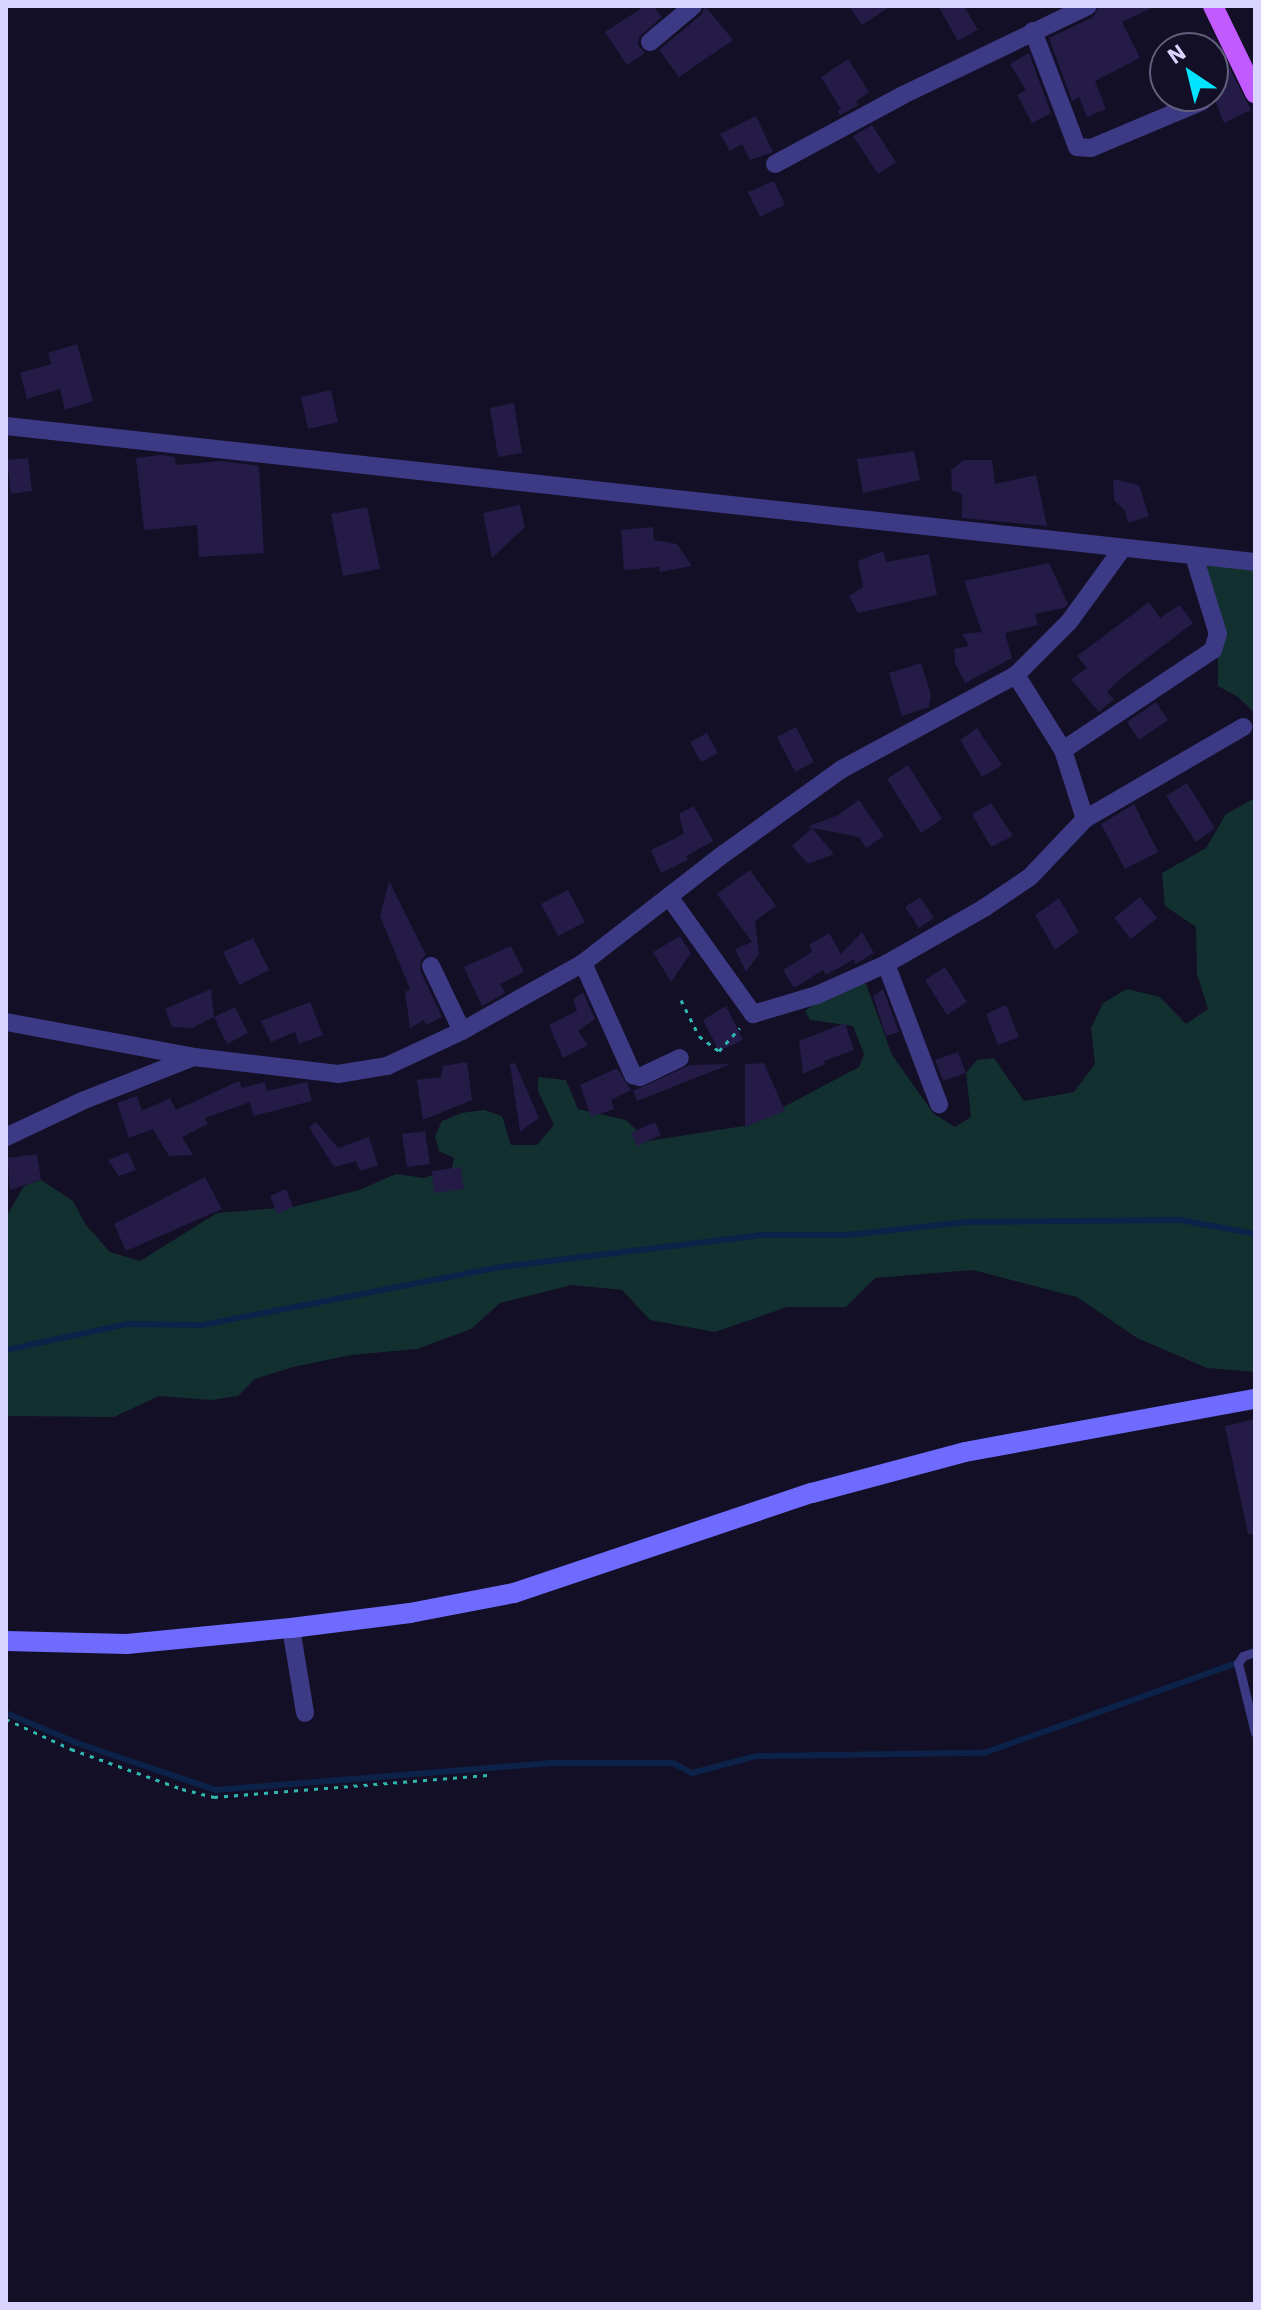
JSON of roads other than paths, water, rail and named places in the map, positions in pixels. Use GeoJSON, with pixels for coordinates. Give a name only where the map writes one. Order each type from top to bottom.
{"type":"FeatureCollection","features":[{"type":"Feature","properties":{"kind":"main road"},"geometry":{"type":"LineString","coordinates":[[1213,6],[1255,93]]}},
{"type":"Feature","properties":{"kind":"street"},"geometry":{"type":"LineString","coordinates":[[650,42],[693,6]]}},
{"type":"Feature","properties":{"kind":"street"},"geometry":{"type":"LineString","coordinates":[[775,164],[903,95],[1088,6]]}},
{"type":"Feature","properties":{"kind":"street"},"geometry":{"type":"LineString","coordinates":[[1033,31],[1077,147],[1091,148],[1177,112]]}},
{"type":"Feature","properties":{"kind":"street"},"geometry":{"type":"LineString","coordinates":[[6,426],[1255,562]]}},
{"type":"Feature","properties":{"kind":"street"},"geometry":{"type":"LineString","coordinates":[[6,1022],[194,1057],[338,1074],[387,1066],[462,1031],[583,963],[725,853],[842,769],[1016,675],[1069,622],[1122,549]]}},
{"type":"Feature","properties":{"kind":"street"},"geometry":{"type":"LineString","coordinates":[[1063,750],[1213,650],[1218,634],[1194,556]]}},
{"type":"Feature","properties":{"kind":"street"},"geometry":{"type":"LineString","coordinates":[[1016,675],[1063,750],[1085,819]]}},
{"type":"Feature","properties":{"kind":"street"},"geometry":{"type":"LineString","coordinates":[[670,898],[753,1014],[817,995],[886,964],[1030,877],[1085,819],[1243,727]]}},
{"type":"Feature","properties":{"kind":"street"},"geometry":{"type":"LineString","coordinates":[[583,963],[633,1075],[640,1077],[680,1058]]}},
{"type":"Feature","properties":{"kind":"street"},"geometry":{"type":"LineString","coordinates":[[886,964],[939,1104]]}},
{"type":"Feature","properties":{"kind":"street"},"geometry":{"type":"LineString","coordinates":[[431,966],[462,1031]]}},
{"type":"Feature","properties":{"kind":"street"},"geometry":{"type":"LineString","coordinates":[[6,1137],[82,1101],[194,1057]]}},
{"type":"Feature","properties":{"kind":"street"},"geometry":{"type":"LineString","coordinates":[[6,1641],[127,1644],[410,1613],[514,1593],[812,1493],[965,1452],[1255,1399]]}},
{"type":"Feature","properties":{"kind":"street"},"geometry":{"type":"LineString","coordinates":[[291,1628],[305,1713]]}},
{"type":"Feature","properties":{"kind":"lane"},"geometry":{"type":"LineString","coordinates":[[1255,1652],[1243,1656],[1238,1663],[1255,1733]]}},
{"type":"Feature","properties":{"kind":"waterway"},"geometry":{"type":"LineString","coordinates":[[6,1350],[127,1324],[202,1325],[501,1267],[760,1235],[847,1235],[966,1222],[1181,1220],[1255,1234]]}},
{"type":"Feature","properties":{"kind":"waterway"},"geometry":{"type":"LineString","coordinates":[[6,1713],[77,1743],[216,1790],[554,1763],[673,1763],[692,1773],[756,1756],[984,1753],[1239,1662]]}}]}
